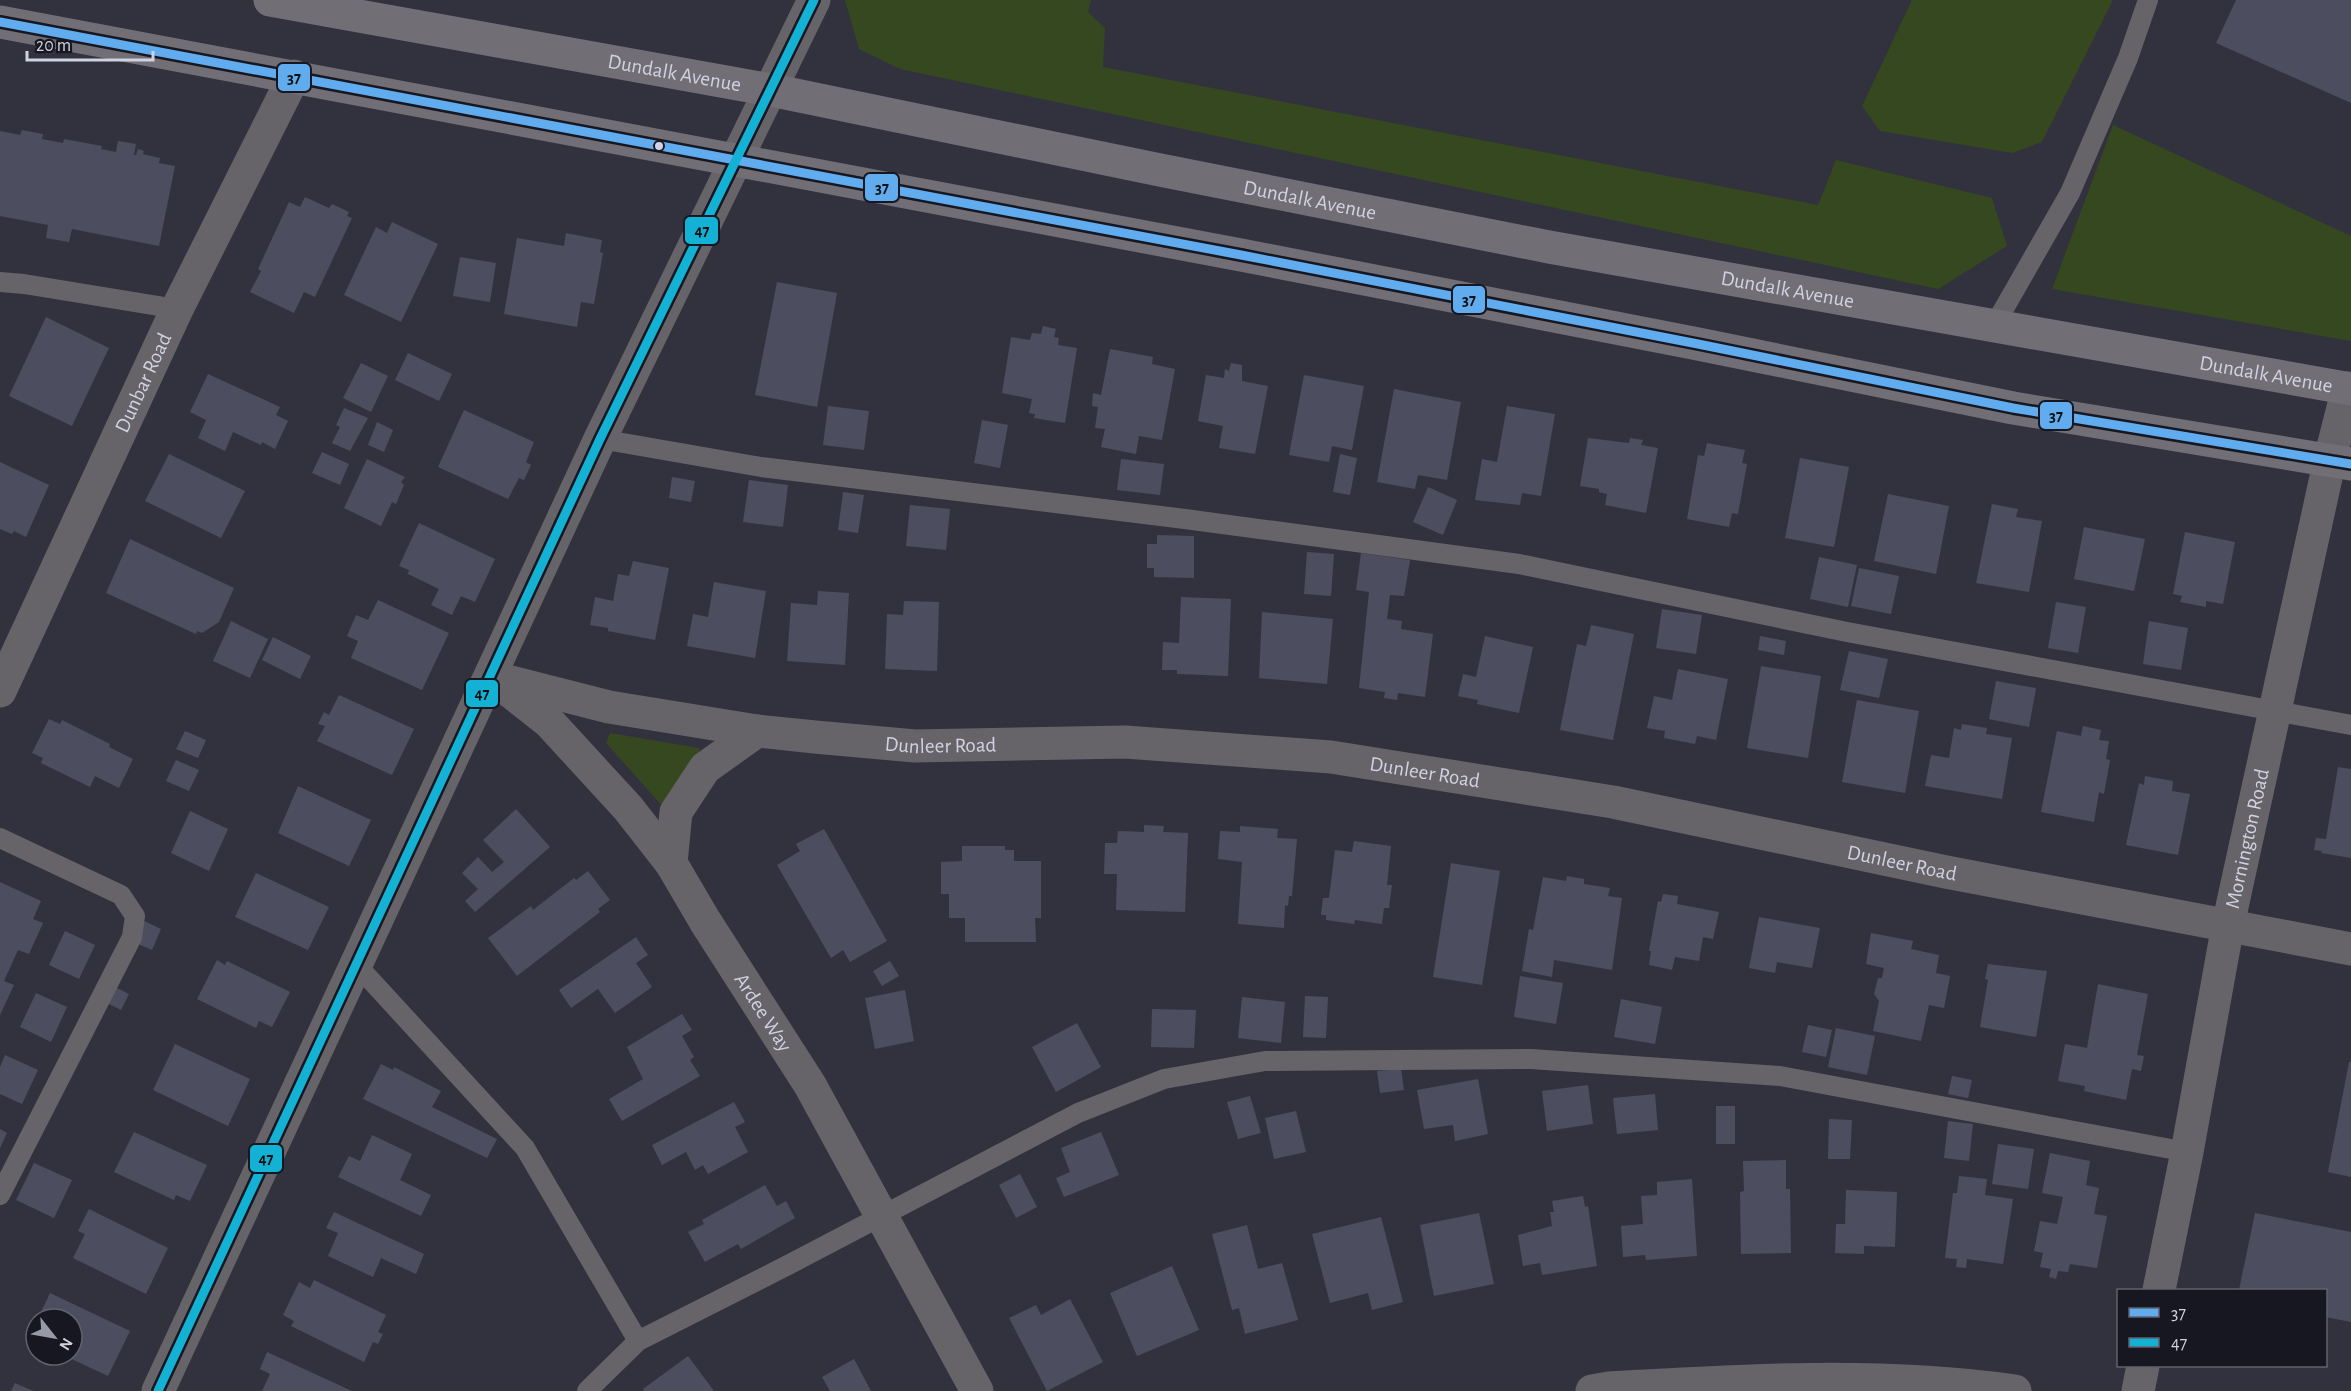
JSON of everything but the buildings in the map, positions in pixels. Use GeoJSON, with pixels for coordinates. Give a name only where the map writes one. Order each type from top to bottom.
{"type":"FeatureCollection","features":[{"type":"Feature","properties":{"kind":"main road","name":"Dundalk Avenue"},"geometry":{"type":"LineString","coordinates":[[270,0],[771,90],[1549,247],[2349,388]]}},
{"type":"Feature","properties":{"kind":"main road"},"geometry":{"type":"LineString","coordinates":[[0,22],[1698,344],[2013,408],[2341,462]]}},
{"type":"Feature","properties":{"kind":"street"},"geometry":{"type":"LineString","coordinates":[[158,1391],[600,439],[771,90],[807,1]]}},
{"type":"Feature","properties":{"kind":"street","name":"Dunbar Road"},"geometry":{"type":"LineString","coordinates":[[0,691],[177,309],[294,76]]}},
{"type":"Feature","properties":{"kind":"street","name":"Mornington Road"},"geometry":{"type":"LineString","coordinates":[[2159,1289],[2187,1152],[2228,925],[2276,710],[2341,462],[2349,388]]}},
{"type":"Feature","properties":{"kind":"street","name":"Dunleer Road"},"geometry":{"type":"LineString","coordinates":[[491,677],[609,707],[757,731],[915,746],[1125,742],[1331,757],[1613,802],[1946,872],[2351,949]]}},
{"type":"Feature","properties":{"kind":"street","name":"Ardee Way"},"geometry":{"type":"LineString","coordinates":[[491,677],[549,722],[628,808],[671,863],[705,921],[810,1085],[977,1391]]}},
{"type":"Feature","properties":{"kind":"street"},"geometry":{"type":"LineString","coordinates":[[671,863],[676,812],[705,768],[757,731]]}},
{"type":"Feature","properties":{"kind":"street"},"geometry":{"type":"LineString","coordinates":[[2138,1391],[2143,1367]]}},
{"type":"Feature","properties":{"kind":"street"},"geometry":{"type":"LineString","coordinates":[[1592,1391],[1727,1381],[1848,1380],[1972,1385],[2015,1391]]}},
{"type":"Feature","properties":{"kind":"lane"},"geometry":{"type":"LineString","coordinates":[[1994,326],[2070,193],[2128,58],[2148,0]]}},
{"type":"Feature","properties":{"kind":"lane"},"geometry":{"type":"LineString","coordinates":[[0,282],[177,309]]}},
{"type":"Feature","properties":{"kind":"lane"},"geometry":{"type":"LineString","coordinates":[[600,439],[761,467],[1185,519],[1519,564],[1847,632],[2351,725]]}},
{"type":"Feature","properties":{"kind":"lane"},"geometry":{"type":"LineString","coordinates":[[0,838],[121,895],[135,916],[132,937],[0,1195]]}},
{"type":"Feature","properties":{"kind":"lane"},"geometry":{"type":"LineString","coordinates":[[355,963],[525,1148],[638,1341]]}},
{"type":"Feature","properties":{"kind":"lane"},"geometry":{"type":"LineString","coordinates":[[587,1391],[638,1341],[1089,1108],[1164,1079],[1265,1061],[1531,1059],[1780,1076],[2187,1152]]}},
{"type":"Feature","properties":{"kind":"green space"},"geometry":{"type":"Polygon","coordinates":[[[845,0],[1091,0],[1088,12],[1105,28],[1103,67],[1818,205],[1836,160],[1992,198],[2007,246],[1938,289],[900,69],[859,49],[845,0]]]}},
{"type":"Feature","properties":{"kind":"green space"},"geometry":{"type":"Polygon","coordinates":[[[1912,0],[2113,0],[2042,142],[2012,153],[1880,131],[1862,106],[1912,0]]]}},
{"type":"Feature","properties":{"kind":"green space"},"geometry":{"type":"Polygon","coordinates":[[[2113,125],[2351,236],[2351,341],[2052,289],[2113,125]]]}},
{"type":"Feature","properties":{"kind":"green space"},"geometry":{"type":"Polygon","coordinates":[[[610,733],[699,748],[701,757],[664,808],[606,743],[610,733]]]}},
{"type":"Feature","properties":{"kind":"transit line","name":"47"},"geometry":{"type":"LineString","coordinates":[[158,1391],[600,439],[814,0]]}},
{"type":"Feature","properties":{"kind":"transit line","name":"37"},"geometry":{"type":"LineString","coordinates":[[0,22],[1241,255],[2013,408],[2351,464]]}}]}
